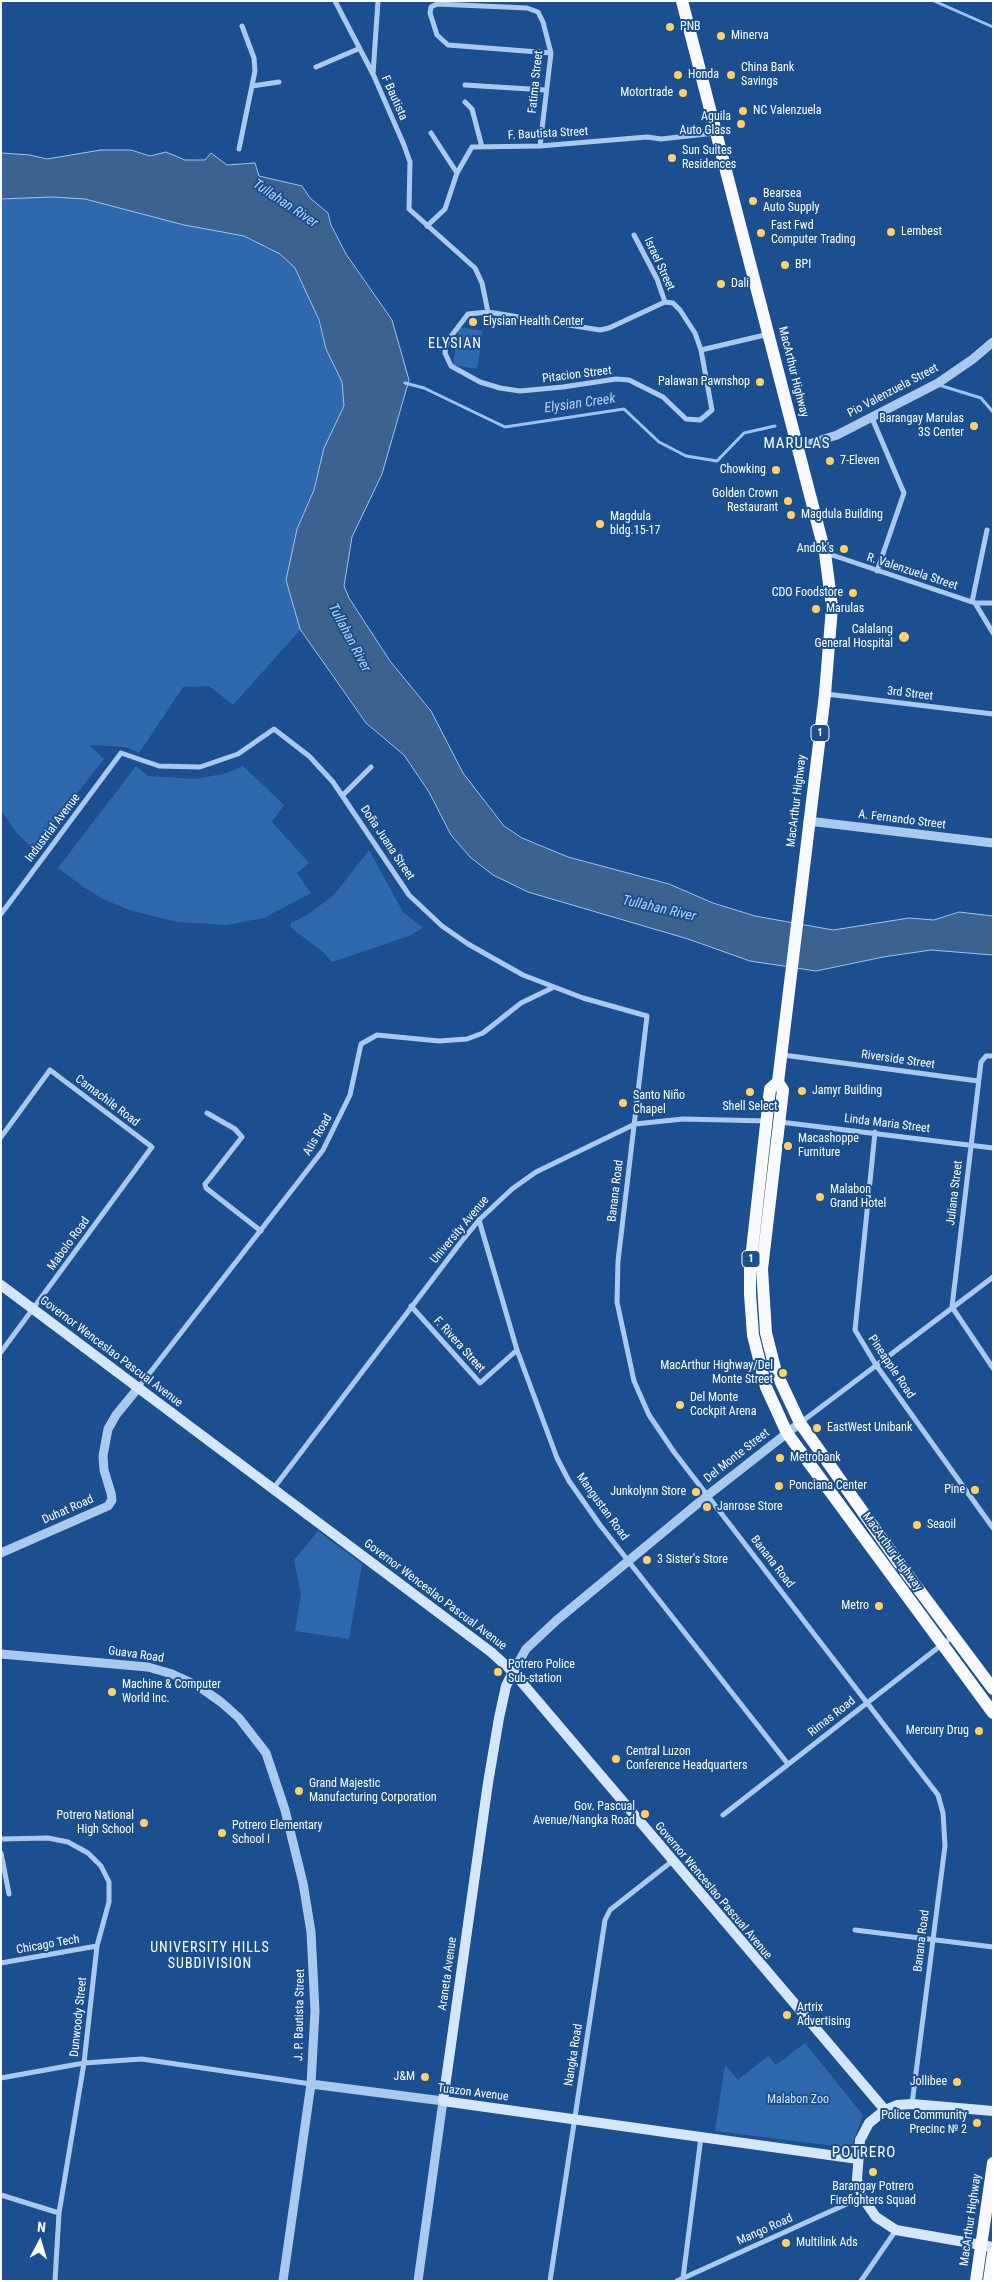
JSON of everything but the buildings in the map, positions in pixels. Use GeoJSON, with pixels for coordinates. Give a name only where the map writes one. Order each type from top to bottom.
{"type":"FeatureCollection","features":[{"type":"Feature","properties":{"kind":"highway","name":"MacArthur Highway"},"geometry":{"type":"LineString","coordinates":[[682,1],[797,448],[826,553],[832,607],[825,694],[778,1082],[783,1090],[773,1122],[750,1268],[753,1335],[762,1376],[788,1433],[993,1713]]}},
{"type":"Feature","properties":{"kind":"highway","name":"MacArthur Highway"},"geometry":{"type":"LineString","coordinates":[[773,1122],[762,1269],[762,1294],[766,1333],[776,1372],[800,1423],[993,1689]]}},
{"type":"Feature","properties":{"kind":"highway","name":"MacArthur Highway"},"geometry":{"type":"LineString","coordinates":[[976,2281],[987,2246],[993,2163]]}},
{"type":"Feature","properties":{"kind":"highway"},"geometry":{"type":"LineString","coordinates":[[989,2281],[993,2253]]}},
{"type":"Feature","properties":{"kind":"main road","name":"Governor Wenceslao Pascual Avenue"},"geometry":{"type":"LineString","coordinates":[[1,1285],[272,1490],[432,1605],[513,1672],[672,1862],[885,2110]]}},
{"type":"Feature","properties":{"kind":"main road","name":"Araneta Avenue"},"geometry":{"type":"LineString","coordinates":[[443,2101],[488,1783],[506,1686],[513,1672]]}},
{"type":"Feature","properties":{"kind":"main road","name":"Tuazon Avenue"},"geometry":{"type":"LineString","coordinates":[[443,2101],[858,2159]]}},
{"type":"Feature","properties":{"kind":"main road"},"geometry":{"type":"LineString","coordinates":[[987,2246],[896,2230],[876,2217],[862,2198],[857,2179],[860,2140],[870,2122],[885,2110],[897,2105],[912,2104],[993,2112]]}},
{"type":"Feature","properties":{"kind":"street","name":"F Bautista"},"geometry":{"type":"LineString","coordinates":[[335,1],[358,49],[373,74],[404,145],[410,162],[409,209],[427,226]]}},
{"type":"Feature","properties":{"kind":"street"},"geometry":{"type":"LineString","coordinates":[[373,74],[378,1]]}},
{"type":"Feature","properties":{"kind":"street","name":"Fatima Street"},"geometry":{"type":"LineString","coordinates":[[540,146],[545,90],[551,53],[543,22],[538,12],[532,9],[437,4],[431,7],[430,14],[437,35],[448,44],[551,53]]}},
{"type":"Feature","properties":{"kind":"street"},"geometry":{"type":"LineString","coordinates":[[239,149],[252,86],[254,58],[242,26]]}},
{"type":"Feature","properties":{"kind":"street"},"geometry":{"type":"LineString","coordinates":[[316,67],[358,49]]}},
{"type":"Feature","properties":{"kind":"street"},"geometry":{"type":"LineString","coordinates":[[252,86],[279,82]]}},
{"type":"Feature","properties":{"kind":"street"},"geometry":{"type":"LineString","coordinates":[[465,85],[545,90]]}},
{"type":"Feature","properties":{"kind":"street"},"geometry":{"type":"LineString","coordinates":[[466,102],[472,109],[482,147],[472,147],[468,151],[457,173],[445,210],[427,226],[474,268],[482,283],[488,312],[600,330],[610,328],[665,302],[673,303],[680,310],[695,334],[701,350],[769,334]]}},
{"type":"Feature","properties":{"kind":"street"},"geometry":{"type":"LineString","coordinates":[[432,133],[457,173]]}},
{"type":"Feature","properties":{"kind":"street","name":"F. Bautista Street"},"geometry":{"type":"LineString","coordinates":[[482,147],[540,146],[647,137],[661,139],[717,133]]}},
{"type":"Feature","properties":{"kind":"street","name":"Israel Street"},"geometry":{"type":"LineString","coordinates":[[634,235],[657,279],[665,302]]}},
{"type":"Feature","properties":{"kind":"street","name":"Pitacion Street"},"geometry":{"type":"LineString","coordinates":[[488,312],[468,314],[462,319],[446,344],[445,353],[451,366],[480,382],[500,388],[520,391],[563,388],[616,379],[629,380],[653,390],[686,420],[700,420],[708,416],[712,410],[701,350]]}},
{"type":"Feature","properties":{"kind":"street","name":"Pio Valenzuela Street"},"geometry":{"type":"LineString","coordinates":[[797,448],[832,437],[938,384],[993,342]]}},
{"type":"Feature","properties":{"kind":"street"},"geometry":{"type":"LineString","coordinates":[[872,418],[904,493],[877,571]]}},
{"type":"Feature","properties":{"kind":"street"},"geometry":{"type":"LineString","coordinates":[[987,530],[973,603],[993,633]]}},
{"type":"Feature","properties":{"kind":"street","name":"R. Valenzuela Street"},"geometry":{"type":"LineString","coordinates":[[826,553],[973,603],[993,602]]}},
{"type":"Feature","properties":{"kind":"street","name":"3rd Street"},"geometry":{"type":"LineString","coordinates":[[825,694],[993,714]]}},
{"type":"Feature","properties":{"kind":"street","name":"Doña Juana Street"},"geometry":{"type":"LineString","coordinates":[[121,753],[159,766],[200,767],[238,754],[274,729],[317,764],[343,796],[418,905],[474,948],[523,975],[552,988],[647,1016]]}},
{"type":"Feature","properties":{"kind":"street","name":"Industrial Avenue"},"geometry":{"type":"LineString","coordinates":[[1,914],[121,753]]}},
{"type":"Feature","properties":{"kind":"street"},"geometry":{"type":"LineString","coordinates":[[343,796],[371,767]]}},
{"type":"Feature","properties":{"kind":"street","name":"A. Fernando Street"},"geometry":{"type":"LineString","coordinates":[[808,822],[993,842]]}},
{"type":"Feature","properties":{"kind":"street","name":"Atis Road"},"geometry":{"type":"LineString","coordinates":[[138,1388],[323,1150],[350,1095],[358,1049],[366,1040],[377,1035],[438,1041],[467,1039],[483,1033],[521,1003],[552,988]]}},
{"type":"Feature","properties":{"kind":"street","name":"Banana Road"},"geometry":{"type":"LineString","coordinates":[[647,1016],[618,1261],[617,1302],[624,1342],[634,1381],[649,1415],[674,1452],[938,1795],[941,1803],[945,1846],[912,2104]]}},
{"type":"Feature","properties":{"kind":"street","name":"Riverside Street"},"geometry":{"type":"LineString","coordinates":[[782,1055],[978,1081]]}},
{"type":"Feature","properties":{"kind":"street"},"geometry":{"type":"LineString","coordinates":[[978,1081],[982,1058],[993,1056]]}},
{"type":"Feature","properties":{"kind":"street","name":"Camachile Road"},"geometry":{"type":"LineString","coordinates":[[1,1137],[50,1070],[152,1148]]}},
{"type":"Feature","properties":{"kind":"street","name":"Juliana Street"},"geometry":{"type":"LineString","coordinates":[[952,1307],[978,1081]]}},
{"type":"Feature","properties":{"kind":"street"},"geometry":{"type":"LineString","coordinates":[[207,1113],[235,1129],[242,1137],[205,1184],[206,1188],[261,1231]]}},
{"type":"Feature","properties":{"kind":"street","name":"University Avenue"},"geometry":{"type":"LineString","coordinates":[[272,1490],[411,1306],[479,1220],[512,1189],[536,1172],[634,1124],[683,1119],[773,1122]]}},
{"type":"Feature","properties":{"kind":"street","name":"Linda Maria Street"},"geometry":{"type":"LineString","coordinates":[[773,1122],[875,1132],[993,1148]]}},
{"type":"Feature","properties":{"kind":"street","name":"Pineapple Road"},"geometry":{"type":"LineString","coordinates":[[875,1132],[855,1320],[856,1330],[876,1365],[993,1528]]}},
{"type":"Feature","properties":{"kind":"street","name":"Mabolo Road"},"geometry":{"type":"LineString","coordinates":[[1,1352],[34,1310],[152,1148]]}},
{"type":"Feature","properties":{"kind":"street","name":"Mangustan Road"},"geometry":{"type":"LineString","coordinates":[[479,1220],[517,1350],[560,1464],[584,1503],[628,1561],[788,1764]]}},
{"type":"Feature","properties":{"kind":"street","name":"Del Monte Street"},"geometry":{"type":"LineString","coordinates":[[513,1672],[526,1648],[708,1495],[993,1277]]}},
{"type":"Feature","properties":{"kind":"street","name":"F. Rivera Street"},"geometry":{"type":"LineString","coordinates":[[411,1306],[480,1383],[517,1350]]}},
{"type":"Feature","properties":{"kind":"street"},"geometry":{"type":"LineString","coordinates":[[952,1307],[993,1368]]}},
{"type":"Feature","properties":{"kind":"street","name":"Duhat Road"},"geometry":{"type":"LineString","coordinates":[[1,1553],[108,1506],[112,1500],[104,1470],[108,1429],[116,1415],[138,1388]]}},
{"type":"Feature","properties":{"kind":"street","name":"Rimas Road"},"geometry":{"type":"LineString","coordinates":[[723,1815],[953,1636]]}},
{"type":"Feature","properties":{"kind":"street","name":"Guava Road"},"geometry":{"type":"LineString","coordinates":[[1,1654],[148,1667],[172,1674],[198,1686],[221,1702],[239,1718],[266,1753]]}},
{"type":"Feature","properties":{"kind":"street","name":"J. P. Bautista Street"},"geometry":{"type":"LineString","coordinates":[[266,1753],[285,1810],[303,1883],[311,1932],[315,2011],[312,2084],[283,2281]]}},
{"type":"Feature","properties":{"kind":"street","name":"Dunwoody Street"},"geometry":{"type":"LineString","coordinates":[[1,1839],[48,1838],[68,1842],[88,1853],[102,1866],[109,1882],[109,1902],[97,1946],[84,2063],[59,2213],[55,2281]]}},
{"type":"Feature","properties":{"kind":"street"},"geometry":{"type":"LineString","coordinates":[[1,1852],[9,1894]]}},
{"type":"Feature","properties":{"kind":"street","name":"Nangka Road"},"geometry":{"type":"LineString","coordinates":[[550,2281],[605,1920],[610,1910],[672,1862]]}},
{"type":"Feature","properties":{"kind":"street"},"geometry":{"type":"LineString","coordinates":[[854,1930],[993,1947]]}},
{"type":"Feature","properties":{"kind":"street","name":"Chicago Tech"},"geometry":{"type":"LineString","coordinates":[[1,1963],[97,1946]]}},
{"type":"Feature","properties":{"kind":"street","name":"Tuazon Avenue"},"geometry":{"type":"LineString","coordinates":[[1,2078],[84,2063],[142,2059],[443,2101]]}},
{"type":"Feature","properties":{"kind":"street","name":"Araneta Avenue"},"geometry":{"type":"LineString","coordinates":[[418,2281],[443,2101]]}},
{"type":"Feature","properties":{"kind":"street"},"geometry":{"type":"LineString","coordinates":[[680,2279],[701,2136]]}},
{"type":"Feature","properties":{"kind":"street"},"geometry":{"type":"LineString","coordinates":[[1,2195],[59,2213]]}},
{"type":"Feature","properties":{"kind":"street","name":"Mango Road"},"geometry":{"type":"LineString","coordinates":[[680,2279],[862,2198]]}},
{"type":"Feature","properties":{"kind":"street"},"geometry":{"type":"LineString","coordinates":[[860,2281],[896,2230]]}},
{"type":"Feature","properties":{"kind":"green space"},"geometry":{"type":"Polygon","coordinates":[[[52,197],[85,199],[184,225],[244,236],[280,254],[295,268],[315,310],[326,349],[342,382],[344,407],[324,448],[314,490],[297,529],[286,580],[300,630],[233,705],[209,686],[183,687],[139,753],[126,747],[89,745],[104,759],[33,849],[16,832],[1,810],[1,199],[52,197]]]}},
{"type":"Feature","properties":{"kind":"green space"},"geometry":{"type":"Polygon","coordinates":[[[459,327],[483,331],[477,369],[453,365],[459,327]]]}},
{"type":"Feature","properties":{"kind":"green space"},"geometry":{"type":"Polygon","coordinates":[[[136,766],[148,776],[196,779],[227,773],[243,766],[284,805],[272,822],[309,863],[297,873],[311,893],[264,918],[226,925],[178,922],[132,911],[103,899],[85,888],[58,868],[136,766]]]}},
{"type":"Feature","properties":{"kind":"green space"},"geometry":{"type":"Polygon","coordinates":[[[369,850],[403,912],[423,928],[409,936],[332,962],[322,951],[291,928],[291,923],[307,915],[334,895],[369,850]]]}},
{"type":"Feature","properties":{"kind":"green space"},"geometry":{"type":"Polygon","coordinates":[[[318,1531],[362,1564],[349,1639],[295,1631],[301,1594],[294,1560],[318,1531]]]}},
{"type":"Feature","properties":{"kind":"green space","name":"Malabon Zoo"},"geometry":{"type":"Polygon","coordinates":[[[805,2043],[863,2115],[851,2148],[715,2131],[725,2065],[738,2080],[768,2056],[776,2065],[805,2043]]]}},
{"type":"Feature","properties":{"kind":"water","name":"Tullahan River"},"geometry":{"type":"Polygon","coordinates":[[[101,150],[131,150],[150,156],[166,152],[185,160],[205,160],[211,153],[227,165],[255,163],[259,176],[302,186],[310,198],[328,213],[331,225],[346,254],[392,320],[409,380],[382,474],[352,537],[344,586],[349,598],[390,661],[431,711],[463,773],[504,826],[522,838],[568,857],[669,884],[713,903],[755,916],[833,930],[909,918],[934,920],[959,912],[993,916],[993,955],[931,950],[883,957],[816,971],[750,961],[688,939],[528,892],[493,875],[470,857],[451,835],[429,792],[404,755],[366,723],[300,629],[286,580],[297,529],[314,490],[324,448],[344,406],[342,382],[326,349],[319,320],[295,268],[280,254],[244,236],[184,225],[85,199],[52,197],[1,199],[1,153],[30,155],[47,159],[101,150]]]}},
{"type":"Feature","properties":{"kind":"waterway"},"geometry":{"type":"LineString","coordinates":[[934,1],[993,27]]}},
{"type":"Feature","properties":{"kind":"waterway","name":"Elysian Creek"},"geometry":{"type":"LineString","coordinates":[[405,383],[424,388],[505,427],[624,409],[659,442],[686,456],[717,461],[744,433],[775,426]]}},
{"type":"Feature","properties":{"kind":"waterway"},"geometry":{"type":"LineString","coordinates":[[942,386],[981,398],[993,412]]}},
{"type":"Feature","properties":{"kind":"place","name":"PNB"},"geometry":{"type":"Point","coordinates":[670,27]}},
{"type":"Feature","properties":{"kind":"place","name":"Minerva"},"geometry":{"type":"Point","coordinates":[721,36]}},
{"type":"Feature","properties":{"kind":"place","name":"Honda"},"geometry":{"type":"Point","coordinates":[678,75]}},
{"type":"Feature","properties":{"kind":"place","name":"China Bank Savings"},"geometry":{"type":"Point","coordinates":[731,75]}},
{"type":"Feature","properties":{"kind":"place","name":"Motortrade"},"geometry":{"type":"Point","coordinates":[683,93]}},
{"type":"Feature","properties":{"kind":"place","name":"NC Valenzuela"},"geometry":{"type":"Point","coordinates":[743,111]}},
{"type":"Feature","properties":{"kind":"place","name":"Aguila Auto Glass"},"geometry":{"type":"Point","coordinates":[741,124]}},
{"type":"Feature","properties":{"kind":"place","name":"Sun Suites Residences"},"geometry":{"type":"Point","coordinates":[672,158]}},
{"type":"Feature","properties":{"kind":"place","name":"Bearsea Auto Supply"},"geometry":{"type":"Point","coordinates":[753,201]}},
{"type":"Feature","properties":{"kind":"place","name":"Lembest"},"geometry":{"type":"Point","coordinates":[891,232]}},
{"type":"Feature","properties":{"kind":"place","name":"Fast Fwd Computer Trading"},"geometry":{"type":"Point","coordinates":[761,233]}},
{"type":"Feature","properties":{"kind":"place","name":"BPI"},"geometry":{"type":"Point","coordinates":[785,265]}},
{"type":"Feature","properties":{"kind":"place","name":"Dali"},"geometry":{"type":"Point","coordinates":[721,284]}},
{"type":"Feature","properties":{"kind":"place","name":"Elysian Health Center"},"geometry":{"type":"Point","coordinates":[473,322]}},
{"type":"Feature","properties":{"kind":"place","name":"Palawan Pawnshop"},"geometry":{"type":"Point","coordinates":[760,382]}},
{"type":"Feature","properties":{"kind":"place","name":"Barangay Marulas 3S Center"},"geometry":{"type":"Point","coordinates":[974,426]}},
{"type":"Feature","properties":{"kind":"place","name":"7-Eleven"},"geometry":{"type":"Point","coordinates":[830,461]}},
{"type":"Feature","properties":{"kind":"place","name":"Chowking"},"geometry":{"type":"Point","coordinates":[776,470]}},
{"type":"Feature","properties":{"kind":"place","name":"Golden Crown Restaurant"},"geometry":{"type":"Point","coordinates":[788,501]}},
{"type":"Feature","properties":{"kind":"place","name":"Magdula Building"},"geometry":{"type":"Point","coordinates":[791,515]}},
{"type":"Feature","properties":{"kind":"place","name":"Magdula bldg.15-17"},"geometry":{"type":"Point","coordinates":[600,524]}},
{"type":"Feature","properties":{"kind":"place","name":"Andok's"},"geometry":{"type":"Point","coordinates":[844,549]}},
{"type":"Feature","properties":{"kind":"place","name":"CDO Foodstore"},"geometry":{"type":"Point","coordinates":[853,593]}},
{"type":"Feature","properties":{"kind":"place","name":"Marulas"},"geometry":{"type":"Point","coordinates":[816,609]}},
{"type":"Feature","properties":{"kind":"place","name":"Calalang General Hospital"},"geometry":{"type":"Point","coordinates":[904,637]}},
{"type":"Feature","properties":{"kind":"place","name":"Jamyr Building"},"geometry":{"type":"Point","coordinates":[802,1091]}},
{"type":"Feature","properties":{"kind":"place","name":"Shell Select"},"geometry":{"type":"Point","coordinates":[750,1092]}},
{"type":"Feature","properties":{"kind":"place","name":"Santo Niño Chapel"},"geometry":{"type":"Point","coordinates":[623,1103]}},
{"type":"Feature","properties":{"kind":"place","name":"Macashoppe Furniture"},"geometry":{"type":"Point","coordinates":[788,1146]}},
{"type":"Feature","properties":{"kind":"place","name":"Malabon Grand Hotel"},"geometry":{"type":"Point","coordinates":[820,1197]}},
{"type":"Feature","properties":{"kind":"place","name":"MacArthur Highway/Del Monte Street"},"geometry":{"type":"Point","coordinates":[783,1373]}},
{"type":"Feature","properties":{"kind":"place","name":"Del Monte Cockpit Arena"},"geometry":{"type":"Point","coordinates":[680,1405]}},
{"type":"Feature","properties":{"kind":"place","name":"EastWest Unibank"},"geometry":{"type":"Point","coordinates":[817,1428]}},
{"type":"Feature","properties":{"kind":"place","name":"Metrobank"},"geometry":{"type":"Point","coordinates":[780,1458]}},
{"type":"Feature","properties":{"kind":"place","name":"Ponciana Center"},"geometry":{"type":"Point","coordinates":[779,1486]}},
{"type":"Feature","properties":{"kind":"place","name":"Pine"},"geometry":{"type":"Point","coordinates":[975,1490]}},
{"type":"Feature","properties":{"kind":"place","name":"Junkolynn Store"},"geometry":{"type":"Point","coordinates":[696,1492]}},
{"type":"Feature","properties":{"kind":"place","name":"Janrose Store"},"geometry":{"type":"Point","coordinates":[707,1507]}},
{"type":"Feature","properties":{"kind":"place","name":"Seaoil"},"geometry":{"type":"Point","coordinates":[917,1525]}},
{"type":"Feature","properties":{"kind":"place","name":"3 Sister's Store"},"geometry":{"type":"Point","coordinates":[647,1560]}},
{"type":"Feature","properties":{"kind":"place","name":"Metro"},"geometry":{"type":"Point","coordinates":[879,1606]}},
{"type":"Feature","properties":{"kind":"place","name":"Potrero Police Sub-station"},"geometry":{"type":"Point","coordinates":[498,1672]}},
{"type":"Feature","properties":{"kind":"place","name":"Machine & Computer World Inc."},"geometry":{"type":"Point","coordinates":[112,1692]}},
{"type":"Feature","properties":{"kind":"place","name":"Mercury Drug"},"geometry":{"type":"Point","coordinates":[979,1731]}},
{"type":"Feature","properties":{"kind":"place","name":"Central Luzon Conference Headquarters"},"geometry":{"type":"Point","coordinates":[616,1759]}},
{"type":"Feature","properties":{"kind":"place","name":"Grand Majestic Manufacturing Corporation"},"geometry":{"type":"Point","coordinates":[299,1791]}},
{"type":"Feature","properties":{"kind":"place","name":"Gov. Pascual Avenue/Nangka Road"},"geometry":{"type":"Point","coordinates":[645,1814]}},
{"type":"Feature","properties":{"kind":"place","name":"Potrero National High School"},"geometry":{"type":"Point","coordinates":[144,1823]}},
{"type":"Feature","properties":{"kind":"place","name":"Potrero Elementary School I"},"geometry":{"type":"Point","coordinates":[222,1833]}},
{"type":"Feature","properties":{"kind":"place","name":"Artrix Advertising"},"geometry":{"type":"Point","coordinates":[787,2015]}},
{"type":"Feature","properties":{"kind":"place","name":"J&M"},"geometry":{"type":"Point","coordinates":[425,2077]}},
{"type":"Feature","properties":{"kind":"place","name":"Jollibee"},"geometry":{"type":"Point","coordinates":[957,2082]}},
{"type":"Feature","properties":{"kind":"place","name":"Police Community Precinc № 2"},"geometry":{"type":"Point","coordinates":[977,2123]}},
{"type":"Feature","properties":{"kind":"place","name":"Barangay Potrero Firefighters Squad"},"geometry":{"type":"Point","coordinates":[873,2172]}},
{"type":"Feature","properties":{"kind":"place","name":"Multilink Ads"},"geometry":{"type":"Point","coordinates":[786,2243]}},
{"type":"Feature","properties":{"kind":"district","name":"ELYSIAN"},"geometry":{"type":"Point","coordinates":[455,344]}},
{"type":"Feature","properties":{"kind":"district","name":"MARULAS"},"geometry":{"type":"Point","coordinates":[797,444]}},
{"type":"Feature","properties":{"kind":"district","name":"UNIVERSITY HILLS SUBDIVISION"},"geometry":{"type":"Point","coordinates":[210,1956]}},
{"type":"Feature","properties":{"kind":"district","name":"POTRERO"},"geometry":{"type":"Point","coordinates":[864,2153]}}]}
